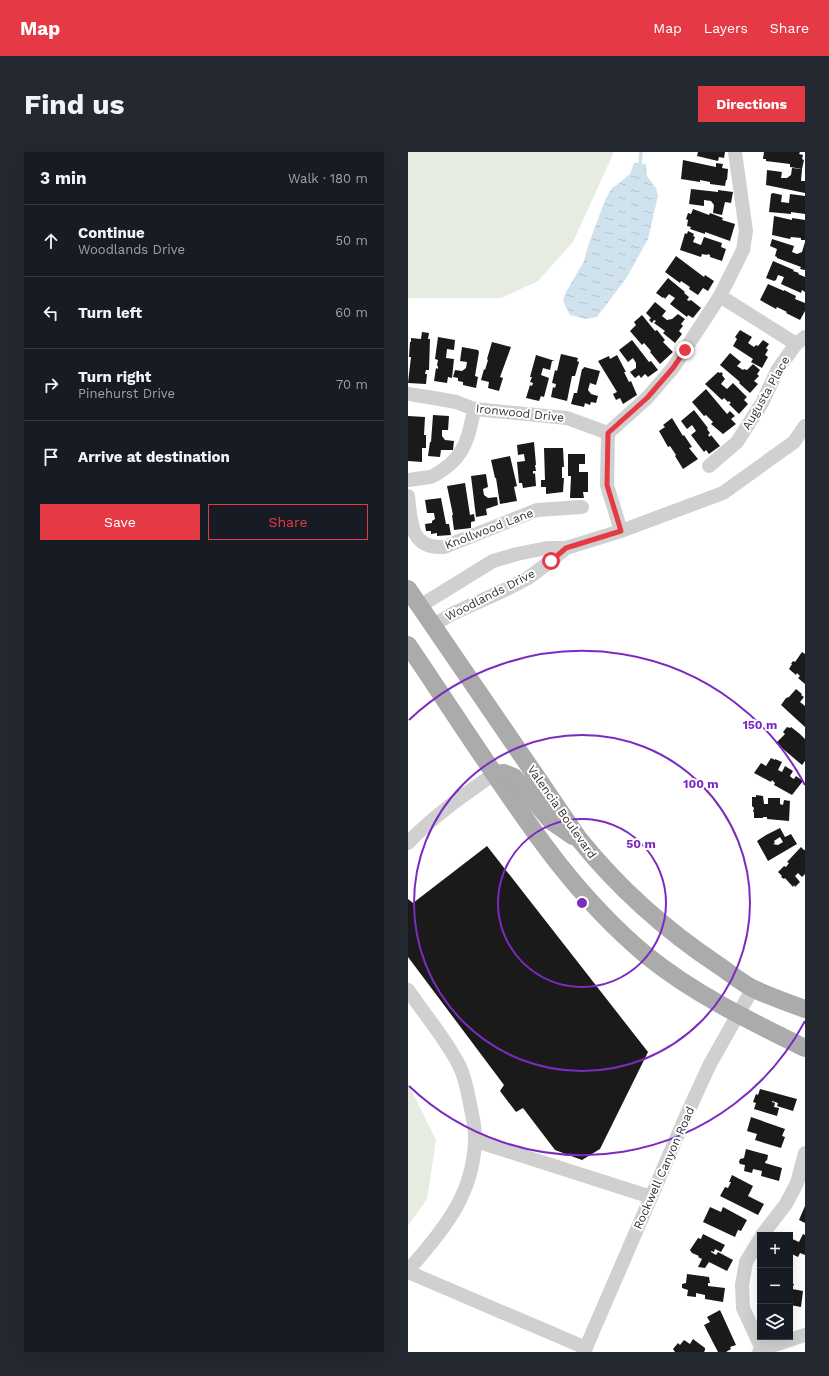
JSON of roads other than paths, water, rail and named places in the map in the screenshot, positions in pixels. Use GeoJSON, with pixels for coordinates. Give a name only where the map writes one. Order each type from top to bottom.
{"type":"FeatureCollection","features":[{"type":"Feature","properties":{"kind":"main road","name":"Valencia Boulevard"},"geometry":{"type":"LineString","coordinates":[[408,589],[414,600],[579,839],[598,863],[630,896],[701,954],[753,988],[805,1010]]}},
{"type":"Feature","properties":{"kind":"main road"},"geometry":{"type":"LineString","coordinates":[[408,645],[525,820],[564,872],[607,920],[647,956],[713,1002],[805,1048]]}},
{"type":"Feature","properties":{"kind":"main road"},"geometry":{"type":"LineString","coordinates":[[494,774],[504,773],[514,777],[551,822],[579,839]]}},
{"type":"Feature","properties":{"kind":"street"},"geometry":{"type":"LineString","coordinates":[[621,531],[607,485],[608,433],[647,398],[673,368],[720,296],[743,250],[746,231],[735,152]]}},
{"type":"Feature","properties":{"kind":"street"},"geometry":{"type":"LineString","coordinates":[[720,296],[800,340]]}},
{"type":"Feature","properties":{"kind":"street","name":"Augusta Place"},"geometry":{"type":"LineString","coordinates":[[708,466],[736,442],[762,404],[778,369],[800,340]]}},
{"type":"Feature","properties":{"kind":"street","name":"Ironwood Drive"},"geometry":{"type":"LineString","coordinates":[[408,394],[456,402],[474,409],[567,418],[608,433]]}},
{"type":"Feature","properties":{"kind":"street"},"geometry":{"type":"LineString","coordinates":[[408,480],[432,477],[451,465],[468,440],[474,409]]}},
{"type":"Feature","properties":{"kind":"street","name":"Woodlands Drive"},"geometry":{"type":"LineString","coordinates":[[414,600],[492,561],[547,548],[566,548],[621,531],[723,492],[794,442],[805,426]]}},
{"type":"Feature","properties":{"kind":"street","name":"Knollwood Lane"},"geometry":{"type":"LineString","coordinates":[[408,496],[410,521],[413,530],[421,541],[428,546],[436,548],[444,547],[537,510],[582,507]]}},
{"type":"Feature","properties":{"kind":"street","name":"Woodlands Drive"},"geometry":{"type":"LineString","coordinates":[[433,626],[454,613],[528,578],[566,548]]}},
{"type":"Feature","properties":{"kind":"street"},"geometry":{"type":"LineString","coordinates":[[408,843],[442,811],[494,774]]}},
{"type":"Feature","properties":{"kind":"street","name":"Rockwell Canyon Road"},"geometry":{"type":"LineString","coordinates":[[585,1350],[710,1064],[753,988]]}},
{"type":"Feature","properties":{"kind":"street"},"geometry":{"type":"LineString","coordinates":[[408,990],[460,1066],[467,1087],[476,1141],[471,1172],[462,1198],[444,1227],[408,1272],[585,1350]]}},
{"type":"Feature","properties":{"kind":"street"},"geometry":{"type":"LineString","coordinates":[[476,1141],[651,1197]]}},
{"type":"Feature","properties":{"kind":"street"},"geometry":{"type":"LineString","coordinates":[[764,1232],[786,1204],[797,1183],[805,1153]]}},
{"type":"Feature","properties":{"kind":"street"},"geometry":{"type":"LineString","coordinates":[[757,1244],[746,1262],[742,1285],[743,1308],[760,1351],[805,1335]]}},
{"type":"Feature","properties":{"kind":"water"},"geometry":{"type":"Polygon","coordinates":[[[634,163],[646,164],[647,176],[656,188],[658,196],[648,239],[627,277],[597,317],[586,319],[570,315],[563,301],[565,294],[584,261],[605,200],[612,188],[630,174],[634,163]]]}},
{"type":"Feature","properties":{"kind":"waterway"},"geometry":{"type":"LineString","coordinates":[[640,164],[641,152]]}}]}
